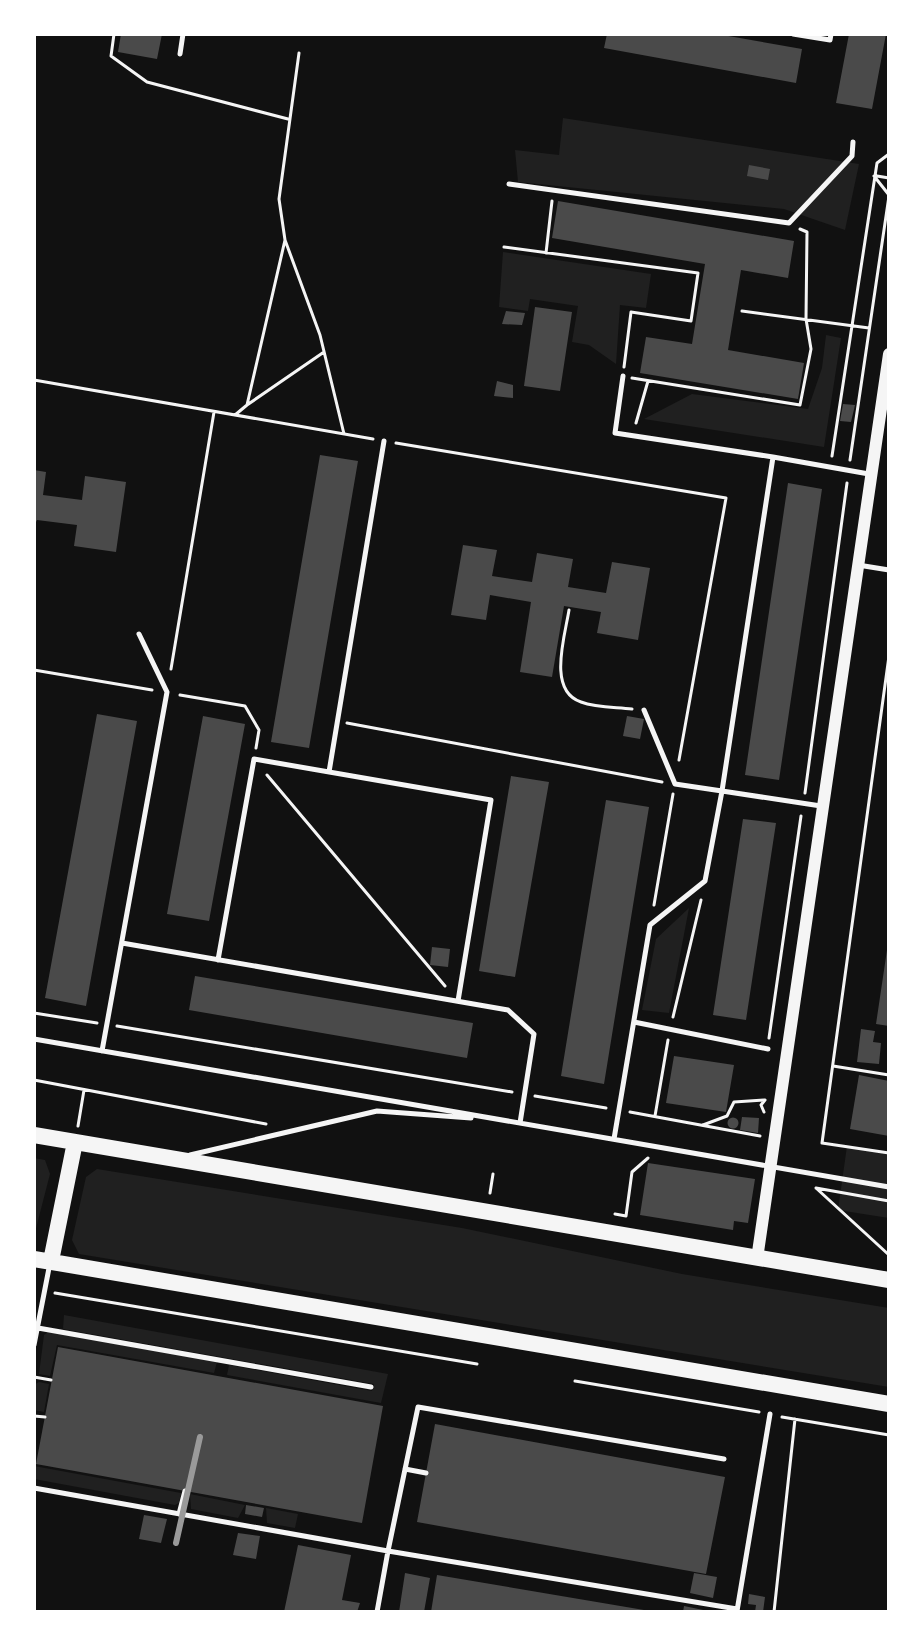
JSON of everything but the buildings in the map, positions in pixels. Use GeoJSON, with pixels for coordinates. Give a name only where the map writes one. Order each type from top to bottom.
{"type":"FeatureCollection","features":[{"type":"Feature","properties":{"kind":"main road"},"geometry":{"type":"LineString","coordinates":[[34,1135],[889,1280]]}},
{"type":"Feature","properties":{"kind":"main road"},"geometry":{"type":"LineString","coordinates":[[75,1142],[42,1260],[889,1404]]}},
{"type":"Feature","properties":{"kind":"street"},"geometry":{"type":"LineString","coordinates":[[757,1259],[889,354]]}},
{"type":"Feature","properties":{"kind":"lane"},"geometry":{"type":"LineString","coordinates":[[180,54],[183,34]]}},
{"type":"Feature","properties":{"kind":"lane"},"geometry":{"type":"LineString","coordinates":[[793,34],[830,40],[831,34]]}},
{"type":"Feature","properties":{"kind":"lane"},"geometry":{"type":"LineString","coordinates":[[509,184],[789,223],[852,156],[853,142]]}},
{"type":"Feature","properties":{"kind":"lane"},"geometry":{"type":"LineString","coordinates":[[623,376],[615,433],[870,475]]}},
{"type":"Feature","properties":{"kind":"lane"},"geometry":{"type":"LineString","coordinates":[[329,772],[384,441]]}},
{"type":"Feature","properties":{"kind":"lane"},"geometry":{"type":"LineString","coordinates":[[614,1139],[650,925],[705,881],[722,791],[773,457]]}},
{"type":"Feature","properties":{"kind":"lane"},"geometry":{"type":"LineString","coordinates":[[857,565],[889,570]]}},
{"type":"Feature","properties":{"kind":"lane"},"geometry":{"type":"LineString","coordinates":[[102,1051],[167,692],[139,634]]}},
{"type":"Feature","properties":{"kind":"lane"},"geometry":{"type":"LineString","coordinates":[[644,710],[675,784],[822,807]]}},
{"type":"Feature","properties":{"kind":"lane"},"geometry":{"type":"LineString","coordinates":[[218,960],[254,759],[491,800],[458,1001]]}},
{"type":"Feature","properties":{"kind":"lane"},"geometry":{"type":"LineString","coordinates":[[122,943],[508,1010],[534,1034],[520,1123]]}},
{"type":"Feature","properties":{"kind":"lane"},"geometry":{"type":"LineString","coordinates":[[634,1022],[768,1049]]}},
{"type":"Feature","properties":{"kind":"lane"},"geometry":{"type":"LineString","coordinates":[[34,1039],[889,1187]]}},
{"type":"Feature","properties":{"kind":"lane"},"geometry":{"type":"LineString","coordinates":[[170,1160],[377,1111],[503,1120]]}},
{"type":"Feature","properties":{"kind":"lane"},"geometry":{"type":"LineString","coordinates":[[34,1345],[45,1291],[42,1260]]}},
{"type":"Feature","properties":{"kind":"lane"},"geometry":{"type":"LineString","coordinates":[[38,1328],[371,1387]]}},
{"type":"Feature","properties":{"kind":"lane"},"geometry":{"type":"LineString","coordinates":[[377,1612],[418,1407],[724,1459]]}},
{"type":"Feature","properties":{"kind":"lane"},"geometry":{"type":"LineString","coordinates":[[34,1488],[737,1610],[770,1414]]}},
{"type":"Feature","properties":{"kind":"lane"},"geometry":{"type":"LineString","coordinates":[[405,1469],[426,1473]]}},
{"type":"Feature","properties":{"kind":"lane"},"geometry":{"type":"LineString","coordinates":[[179,1514],[185,1491]]}},
{"type":"Feature","properties":{"kind":"path"},"geometry":{"type":"LineString","coordinates":[[114,34],[111,56],[147,82],[289,119]]}},
{"type":"Feature","properties":{"kind":"path"},"geometry":{"type":"LineString","coordinates":[[299,53],[279,199],[285,240],[325,351],[344,434]]}},
{"type":"Feature","properties":{"kind":"path"},"geometry":{"type":"LineString","coordinates":[[830,467],[874,176],[877,163],[889,154]]}},
{"type":"Feature","properties":{"kind":"path"},"geometry":{"type":"LineString","coordinates":[[874,176],[889,178]]}},
{"type":"Feature","properties":{"kind":"path"},"geometry":{"type":"LineString","coordinates":[[768,1049],[889,196],[874,176]]}},
{"type":"Feature","properties":{"kind":"path"},"geometry":{"type":"LineString","coordinates":[[546,253],[553,190]]}},
{"type":"Feature","properties":{"kind":"path"},"geometry":{"type":"LineString","coordinates":[[504,247],[698,273],[691,321],[631,312],[623,376],[800,405],[811,349],[806,319],[807,232],[789,223]]}},
{"type":"Feature","properties":{"kind":"path"},"geometry":{"type":"LineString","coordinates":[[247,405],[285,240]]}},
{"type":"Feature","properties":{"kind":"path"},"geometry":{"type":"LineString","coordinates":[[742,311],[869,328]]}},
{"type":"Feature","properties":{"kind":"path"},"geometry":{"type":"LineString","coordinates":[[235,415],[325,351]]}},
{"type":"Feature","properties":{"kind":"path"},"geometry":{"type":"LineString","coordinates":[[34,380],[726,498],[650,925]]}},
{"type":"Feature","properties":{"kind":"path"},"geometry":{"type":"LineString","coordinates":[[167,692],[214,411]]}},
{"type":"Feature","properties":{"kind":"path"},"geometry":{"type":"LineString","coordinates":[[569,610],[561,680],[569,693],[577,702],[644,710]]}},
{"type":"Feature","properties":{"kind":"path"},"geometry":{"type":"LineString","coordinates":[[889,656],[822,1143],[889,1153]]}},
{"type":"Feature","properties":{"kind":"path"},"geometry":{"type":"LineString","coordinates":[[34,670],[245,706],[259,730],[254,759],[458,1001]]}},
{"type":"Feature","properties":{"kind":"path"},"geometry":{"type":"LineString","coordinates":[[337,721],[675,784]]}},
{"type":"Feature","properties":{"kind":"path"},"geometry":{"type":"LineString","coordinates":[[655,1116],[670,1030],[705,881]]}},
{"type":"Feature","properties":{"kind":"path"},"geometry":{"type":"LineString","coordinates":[[34,1013],[765,1137]]}},
{"type":"Feature","properties":{"kind":"path"},"geometry":{"type":"LineString","coordinates":[[833,1066],[889,1075]]}},
{"type":"Feature","properties":{"kind":"path"},"geometry":{"type":"LineString","coordinates":[[34,1080],[267,1124]]}},
{"type":"Feature","properties":{"kind":"path"},"geometry":{"type":"LineString","coordinates":[[75,1142],[84,1089]]}},
{"type":"Feature","properties":{"kind":"path"},"geometry":{"type":"LineString","coordinates":[[702,1125],[727,1116],[734,1102],[766,1099],[762,1110],[768,1116]]}},
{"type":"Feature","properties":{"kind":"path"},"geometry":{"type":"LineString","coordinates":[[607,1213],[626,1216],[632,1172],[648,1158],[650,1146]]}},
{"type":"Feature","properties":{"kind":"path"},"geometry":{"type":"LineString","coordinates":[[490,1193],[493,1174]]}},
{"type":"Feature","properties":{"kind":"path"},"geometry":{"type":"LineString","coordinates":[[889,1201],[816,1188],[889,1255]]}},
{"type":"Feature","properties":{"kind":"path"},"geometry":{"type":"LineString","coordinates":[[45,1291],[477,1364]]}},
{"type":"Feature","properties":{"kind":"path"},"geometry":{"type":"LineString","coordinates":[[34,1377],[51,1380]]}},
{"type":"Feature","properties":{"kind":"path"},"geometry":{"type":"LineString","coordinates":[[575,1381],[889,1435]]}},
{"type":"Feature","properties":{"kind":"path"},"geometry":{"type":"LineString","coordinates":[[667,1387],[667,1397]]}},
{"type":"Feature","properties":{"kind":"path"},"geometry":{"type":"LineString","coordinates":[[34,1416],[45,1417]]}},
{"type":"Feature","properties":{"kind":"path"},"geometry":{"type":"LineString","coordinates":[[774,1612],[795,1419]]}},
{"type":"Feature","properties":{"kind":"shaded area"},"geometry":{"type":"Polygon","coordinates":[[[563,118],[859,164],[845,230],[784,209],[518,182],[515,150],[559,155],[563,118]]]}},
{"type":"Feature","properties":{"kind":"shaded area"},"geometry":{"type":"Polygon","coordinates":[[[503,252],[651,274],[646,308],[620,305],[616,364],[589,345],[572,342],[578,306],[530,299],[528,311],[499,307],[503,252]]]}},
{"type":"Feature","properties":{"kind":"shaded area"},"geometry":{"type":"Polygon","coordinates":[[[826,335],[841,338],[824,447],[644,419],[692,394],[808,409],[822,368],[826,335]]]}},
{"type":"Feature","properties":{"kind":"shaded area"},"geometry":{"type":"Polygon","coordinates":[[[689,908],[669,1013],[642,1010],[656,939],[689,908]]]}},
{"type":"Feature","properties":{"kind":"shaded area"},"geometry":{"type":"Polygon","coordinates":[[[847,1146],[889,1153],[889,1218],[838,1210],[847,1146]]]}},
{"type":"Feature","properties":{"kind":"shaded area"},"geometry":{"type":"Polygon","coordinates":[[[34,1158],[45,1160],[50,1174],[34,1236],[34,1158]]]}},
{"type":"Feature","properties":{"kind":"shaded area"},"geometry":{"type":"Polygon","coordinates":[[[97,1169],[462,1228],[682,1274],[889,1308],[889,1387],[79,1254],[72,1240],[86,1177],[97,1169]]]}},
{"type":"Feature","properties":{"kind":"shaded area"},"geometry":{"type":"Polygon","coordinates":[[[64,1315],[388,1374],[381,1403],[227,1375],[229,1365],[372,1391],[374,1384],[63,1329],[64,1315]]]}},
{"type":"Feature","properties":{"kind":"shaded area"},"geometry":{"type":"Polygon","coordinates":[[[48,1332],[217,1362],[214,1373],[57,1345],[50,1376],[39,1374],[44,1335],[48,1332]]]}},
{"type":"Feature","properties":{"kind":"shaded area"},"geometry":{"type":"Polygon","coordinates":[[[39,1382],[49,1384],[44,1412],[34,1410],[34,1385],[39,1382]]]}},
{"type":"Feature","properties":{"kind":"shaded area"},"geometry":{"type":"Polygon","coordinates":[[[34,1466],[181,1493],[179,1503],[175,1505],[34,1479],[34,1466]]]}},
{"type":"Feature","properties":{"kind":"shaded area"},"geometry":{"type":"Polygon","coordinates":[[[190,1494],[245,1505],[238,1518],[191,1509],[190,1494]]]}},
{"type":"Feature","properties":{"kind":"shaded area"},"geometry":{"type":"Polygon","coordinates":[[[266,1508],[298,1514],[295,1528],[267,1523],[266,1508]]]}},
{"type":"Feature","properties":{"kind":"railway"},"geometry":{"type":"LineString","coordinates":[[176,1543],[200,1437]]}}]}
